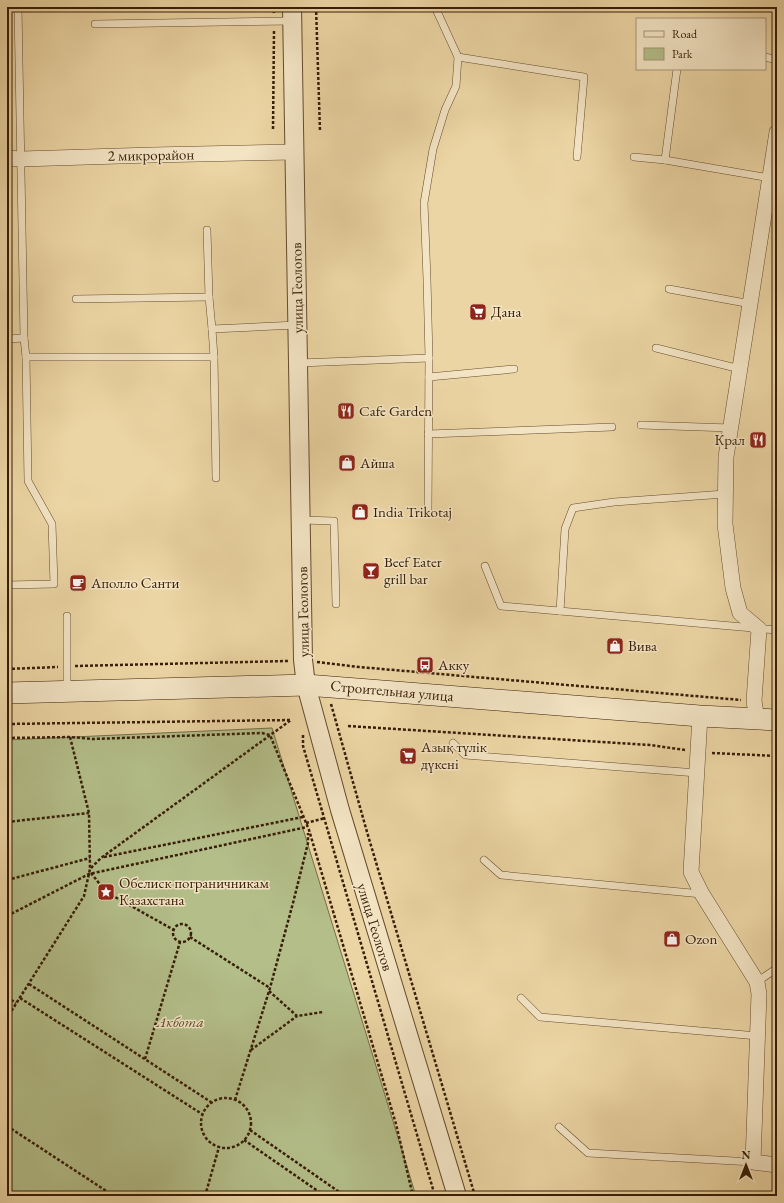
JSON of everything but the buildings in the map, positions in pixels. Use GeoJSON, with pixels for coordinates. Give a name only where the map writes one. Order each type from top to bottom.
{"type":"FeatureCollection","features":[{"type":"Feature","properties":{"kind":"main road","name":"Строительная улица"},"geometry":{"type":"LineString","coordinates":[[7,693],[316,686],[700,716],[763,714]]}},
{"type":"Feature","properties":{"kind":"street","name":"улица Геологов"},"geometry":{"type":"LineString","coordinates":[[292,14],[303,660],[316,686],[340,810],[457,1196]]}},
{"type":"Feature","properties":{"kind":"street"},"geometry":{"type":"LineString","coordinates":[[763,714],[759,629],[740,613],[733,588],[725,524],[725,494],[726,457],[730,428],[751,304],[777,132]]}},
{"type":"Feature","properties":{"kind":"street","name":"2 микрорайон"},"geometry":{"type":"LineString","coordinates":[[14,159],[295,152]]}},
{"type":"Feature","properties":{"kind":"street"},"geometry":{"type":"LineString","coordinates":[[700,716],[691,872],[702,894],[757,982],[759,994],[753,1162],[777,1165]]}},
{"type":"Feature","properties":{"kind":"lane"},"geometry":{"type":"LineString","coordinates":[[7,585],[54,584],[52,524],[28,481],[26,357],[14,159],[18,7]]}},
{"type":"Feature","properties":{"kind":"lane"},"geometry":{"type":"LineString","coordinates":[[428,510],[428,279],[424,203],[433,149],[444,110],[456,86],[458,56],[435,7]]}},
{"type":"Feature","properties":{"kind":"lane"},"geometry":{"type":"LineString","coordinates":[[95,24],[274,22],[292,14]]}},
{"type":"Feature","properties":{"kind":"lane"},"geometry":{"type":"LineString","coordinates":[[458,56],[584,77],[576,158]]}},
{"type":"Feature","properties":{"kind":"lane"},"geometry":{"type":"LineString","coordinates":[[766,57],[777,60]]}},
{"type":"Feature","properties":{"kind":"lane"},"geometry":{"type":"LineString","coordinates":[[665,160],[677,70]]}},
{"type":"Feature","properties":{"kind":"lane"},"geometry":{"type":"LineString","coordinates":[[634,157],[665,160],[770,178]]}},
{"type":"Feature","properties":{"kind":"lane"},"geometry":{"type":"LineString","coordinates":[[208,230],[209,297],[214,357],[216,478]]}},
{"type":"Feature","properties":{"kind":"lane"},"geometry":{"type":"LineString","coordinates":[[669,288],[751,304]]}},
{"type":"Feature","properties":{"kind":"lane"},"geometry":{"type":"LineString","coordinates":[[76,299],[209,297]]}},
{"type":"Feature","properties":{"kind":"lane"},"geometry":{"type":"LineString","coordinates":[[212,329],[298,325]]}},
{"type":"Feature","properties":{"kind":"lane"},"geometry":{"type":"LineString","coordinates":[[7,338],[24,338]]}},
{"type":"Feature","properties":{"kind":"lane"},"geometry":{"type":"LineString","coordinates":[[656,348],[740,369]]}},
{"type":"Feature","properties":{"kind":"lane"},"geometry":{"type":"LineString","coordinates":[[26,357],[214,357]]}},
{"type":"Feature","properties":{"kind":"lane"},"geometry":{"type":"LineString","coordinates":[[298,362],[429,358]]}},
{"type":"Feature","properties":{"kind":"lane"},"geometry":{"type":"LineString","coordinates":[[429,377],[514,369]]}},
{"type":"Feature","properties":{"kind":"lane"},"geometry":{"type":"LineString","coordinates":[[641,425],[730,428]]}},
{"type":"Feature","properties":{"kind":"lane"},"geometry":{"type":"LineString","coordinates":[[428,434],[612,427]]}},
{"type":"Feature","properties":{"kind":"lane"},"geometry":{"type":"LineString","coordinates":[[560,611],[565,529],[574,508],[614,502],[725,494]]}},
{"type":"Feature","properties":{"kind":"lane"},"geometry":{"type":"LineString","coordinates":[[301,520],[334,521],[336,604]]}},
{"type":"Feature","properties":{"kind":"lane"},"geometry":{"type":"LineString","coordinates":[[486,566],[501,606],[777,630]]}},
{"type":"Feature","properties":{"kind":"lane"},"geometry":{"type":"LineString","coordinates":[[67,616],[67,691]]}},
{"type":"Feature","properties":{"kind":"lane"},"geometry":{"type":"LineString","coordinates":[[453,743],[465,755],[697,773]]}},
{"type":"Feature","properties":{"kind":"lane"},"geometry":{"type":"LineString","coordinates":[[484,860],[501,875],[702,894]]}},
{"type":"Feature","properties":{"kind":"lane"},"geometry":{"type":"LineString","coordinates":[[757,982],[777,968]]}},
{"type":"Feature","properties":{"kind":"lane"},"geometry":{"type":"LineString","coordinates":[[521,998],[540,1018],[758,1036]]}},
{"type":"Feature","properties":{"kind":"lane"},"geometry":{"type":"LineString","coordinates":[[558,1127],[588,1153],[753,1162]]}},
{"type":"Feature","properties":{"kind":"path"},"geometry":{"type":"LineString","coordinates":[[273,7],[273,129]]}},
{"type":"Feature","properties":{"kind":"path"},"geometry":{"type":"LineString","coordinates":[[316,7],[320,131]]}},
{"type":"Feature","properties":{"kind":"path"},"geometry":{"type":"LineString","coordinates":[[7,669],[303,660],[763,714]]}},
{"type":"Feature","properties":{"kind":"path"},"geometry":{"type":"LineString","coordinates":[[316,686],[369,840],[475,1196]]}},
{"type":"Feature","properties":{"kind":"path"},"geometry":{"type":"LineString","coordinates":[[7,724],[291,720],[101,858],[90,869]]}},
{"type":"Feature","properties":{"kind":"path"},"geometry":{"type":"LineString","coordinates":[[348,726],[650,745],[698,752],[777,756]]}},
{"type":"Feature","properties":{"kind":"path"},"geometry":{"type":"LineString","coordinates":[[7,738],[93,738],[262,733],[270,735]]}},
{"type":"Feature","properties":{"kind":"path"},"geometry":{"type":"LineString","coordinates":[[303,733],[303,746],[435,1196]]}},
{"type":"Feature","properties":{"kind":"path"},"geometry":{"type":"LineString","coordinates":[[270,735],[309,830],[396,1124],[413,1196]]}},
{"type":"Feature","properties":{"kind":"path"},"geometry":{"type":"LineString","coordinates":[[7,1018],[84,896],[90,874],[89,813],[70,737]]}},
{"type":"Feature","properties":{"kind":"path"},"geometry":{"type":"LineString","coordinates":[[306,823],[324,818],[340,810]]}},
{"type":"Feature","properties":{"kind":"path"},"geometry":{"type":"LineString","coordinates":[[7,822],[89,813]]}},
{"type":"Feature","properties":{"kind":"path"},"geometry":{"type":"LineString","coordinates":[[101,858],[303,817]]}},
{"type":"Feature","properties":{"kind":"path"},"geometry":{"type":"LineString","coordinates":[[7,916],[90,874],[307,827]]}},
{"type":"Feature","properties":{"kind":"path"},"geometry":{"type":"LineString","coordinates":[[235,1100],[269,990],[293,903],[308,843],[309,830]]}},
{"type":"Feature","properties":{"kind":"path"},"geometry":{"type":"LineString","coordinates":[[7,880],[90,858]]}},
{"type":"Feature","properties":{"kind":"path"},"geometry":{"type":"LineString","coordinates":[[90,874],[106,892],[174,930]]}},
{"type":"Feature","properties":{"kind":"path"},"geometry":{"type":"LineString","coordinates":[[184,925],[190,930],[190,937],[184,942],[180,942],[174,937],[174,930],[176,927],[184,925]]}},
{"type":"Feature","properties":{"kind":"path"},"geometry":{"type":"LineString","coordinates":[[190,937],[269,990],[297,1016]]}},
{"type":"Feature","properties":{"kind":"path"},"geometry":{"type":"LineString","coordinates":[[145,1059],[180,942]]}},
{"type":"Feature","properties":{"kind":"path"},"geometry":{"type":"LineString","coordinates":[[29,984],[211,1102]]}},
{"type":"Feature","properties":{"kind":"path"},"geometry":{"type":"LineString","coordinates":[[7,997],[16,1003]]}},
{"type":"Feature","properties":{"kind":"path"},"geometry":{"type":"LineString","coordinates":[[20,998],[202,1114]]}},
{"type":"Feature","properties":{"kind":"path"},"geometry":{"type":"LineString","coordinates":[[250,1050],[297,1016],[323,1012]]}},
{"type":"Feature","properties":{"kind":"path"},"geometry":{"type":"LineString","coordinates":[[223,1098],[235,1100],[245,1107],[250,1118],[250,1130],[244,1140],[232,1147],[219,1147],[209,1142],[202,1131],[202,1114],[211,1102],[223,1098]]}},
{"type":"Feature","properties":{"kind":"path"},"geometry":{"type":"LineString","coordinates":[[7,1126],[114,1196]]}},
{"type":"Feature","properties":{"kind":"path"},"geometry":{"type":"LineString","coordinates":[[250,1130],[345,1196]]}},
{"type":"Feature","properties":{"kind":"path"},"geometry":{"type":"LineString","coordinates":[[244,1140],[326,1196]]}},
{"type":"Feature","properties":{"kind":"path"},"geometry":{"type":"LineString","coordinates":[[205,1196],[219,1147]]}},
{"type":"Feature","properties":{"kind":"green space","name":"Акбота"},"geometry":{"type":"Polygon","coordinates":[[[272,728],[416,1196],[7,1196],[7,740],[272,728]]]}},
{"type":"Feature","properties":{"kind":"place","name":"Дана"},"geometry":{"type":"Point","coordinates":[478,312]}},
{"type":"Feature","properties":{"kind":"place","name":"Cafe Garden"},"geometry":{"type":"Point","coordinates":[346,411]}},
{"type":"Feature","properties":{"kind":"place","name":"Крал"},"geometry":{"type":"Point","coordinates":[758,440]}},
{"type":"Feature","properties":{"kind":"place","name":"Айша"},"geometry":{"type":"Point","coordinates":[347,463]}},
{"type":"Feature","properties":{"kind":"place","name":"India Trikotaj"},"geometry":{"type":"Point","coordinates":[360,512]}},
{"type":"Feature","properties":{"kind":"place","name":"Beef Eater grill bar"},"geometry":{"type":"Point","coordinates":[371,571]}},
{"type":"Feature","properties":{"kind":"place","name":"Аполло Санти"},"geometry":{"type":"Point","coordinates":[78,583]}},
{"type":"Feature","properties":{"kind":"place","name":"Вива"},"geometry":{"type":"Point","coordinates":[615,646]}},
{"type":"Feature","properties":{"kind":"place","name":"Акку"},"geometry":{"type":"Point","coordinates":[425,665]}},
{"type":"Feature","properties":{"kind":"place","name":"Азық түлік дүкені"},"geometry":{"type":"Point","coordinates":[408,756]}},
{"type":"Feature","properties":{"kind":"place","name":"Обелиск пограничникам Казахстана"},"geometry":{"type":"Point","coordinates":[106,892]}},
{"type":"Feature","properties":{"kind":"place","name":"Ozon"},"geometry":{"type":"Point","coordinates":[672,939]}}]}
